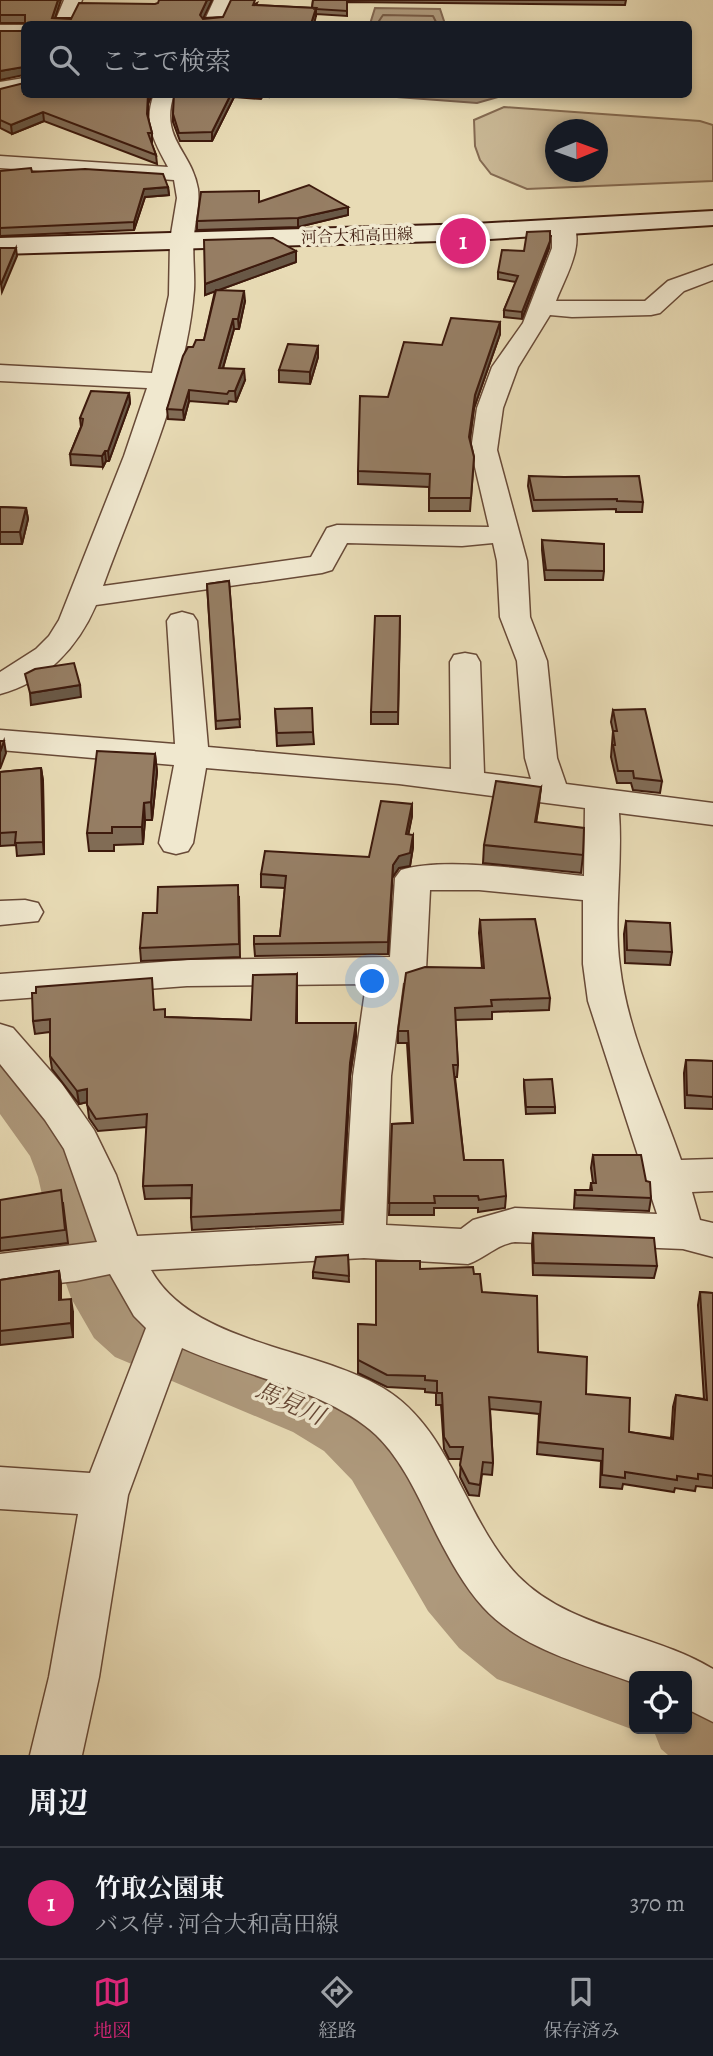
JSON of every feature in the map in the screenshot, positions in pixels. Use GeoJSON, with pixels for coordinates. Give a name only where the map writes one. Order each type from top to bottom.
{"type":"FeatureCollection","features":[{"type":"Feature","properties":{"kind":"main road","name":"河合大和高田線"},"geometry":{"type":"LineString","coordinates":[[0,246],[474,232],[713,218]]}},
{"type":"Feature","properties":{"kind":"street"},"geometry":{"type":"LineString","coordinates":[[64,21],[73,0]]}},
{"type":"Feature","properties":{"kind":"street"},"geometry":{"type":"LineString","coordinates":[[213,21],[223,0]]}},
{"type":"Feature","properties":{"kind":"street"},"geometry":{"type":"LineString","coordinates":[[0,31],[21,31]]}},
{"type":"Feature","properties":{"kind":"street"},"geometry":{"type":"LineString","coordinates":[[0,88],[21,84]]}},
{"type":"Feature","properties":{"kind":"street"},"geometry":{"type":"LineString","coordinates":[[0,684],[31,668],[50,653],[72,624],[129,479],[161,381],[181,302],[182,242],[188,197],[159,130],[158,112],[163,98]]}},
{"type":"Feature","properties":{"kind":"street"},"geometry":{"type":"LineString","coordinates":[[11,141],[66,166]]}},
{"type":"Feature","properties":{"kind":"street"},"geometry":{"type":"LineString","coordinates":[[0,162],[180,174]]}},
{"type":"Feature","properties":{"kind":"street"},"geometry":{"type":"LineString","coordinates":[[552,794],[541,758],[532,661],[515,617],[512,561],[485,462],[486,422],[505,367],[528,335],[542,307],[564,248],[563,225]]}},
{"type":"Feature","properties":{"kind":"street"},"geometry":{"type":"LineString","coordinates":[[542,307],[572,310],[651,308],[676,286],[713,272]]}},
{"type":"Feature","properties":{"kind":"street"},"geometry":{"type":"LineString","coordinates":[[0,373],[161,381]]}},
{"type":"Feature","properties":{"kind":"street"},"geometry":{"type":"LineString","coordinates":[[83,598],[322,564],[337,534],[462,537],[505,534]]}},
{"type":"Feature","properties":{"kind":"street"},"geometry":{"type":"LineString","coordinates":[[176,843],[192,756],[182,621]]}},
{"type":"Feature","properties":{"kind":"street"},"geometry":{"type":"LineString","coordinates":[[465,662],[468,783]]}},
{"type":"Feature","properties":{"kind":"street"},"geometry":{"type":"LineString","coordinates":[[0,740],[372,771],[713,814]]}},
{"type":"Feature","properties":{"kind":"street"},"geometry":{"type":"LineString","coordinates":[[601,800],[604,828],[599,949],[609,1012],[668,1176],[698,1236]]}},
{"type":"Feature","properties":{"kind":"street"},"geometry":{"type":"LineString","coordinates":[[0,987],[187,973],[408,970],[413,878],[479,878],[601,890]]}},
{"type":"Feature","properties":{"kind":"street"},"geometry":{"type":"LineString","coordinates":[[364,1241],[372,1076],[386,970]]}},
{"type":"Feature","properties":{"kind":"street"},"geometry":{"type":"LineString","coordinates":[[0,1038],[66,1118],[79,1139],[89,1160],[101,1258],[150,1304],[163,1340],[105,1495],[74,1677],[56,1755]]}},
{"type":"Feature","properties":{"kind":"street"},"geometry":{"type":"LineString","coordinates":[[668,1176],[713,1175]]}},
{"type":"Feature","properties":{"kind":"street"},"geometry":{"type":"LineString","coordinates":[[0,1272],[101,1258],[364,1241],[468,1247],[488,1232],[515,1225],[698,1236]]}},
{"type":"Feature","properties":{"kind":"street"},"geometry":{"type":"LineString","coordinates":[[163,1340],[233,1350],[350,1393],[373,1405],[391,1419],[408,1439],[480,1566],[503,1593],[537,1620],[569,1637],[662,1671]]}},
{"type":"Feature","properties":{"kind":"street"},"geometry":{"type":"LineString","coordinates":[[0,1489],[105,1495]]}},
{"type":"Feature","properties":{"kind":"street"},"geometry":{"type":"LineString","coordinates":[[692,1684],[713,1697]]}},
{"type":"Feature","properties":{"kind":"shaded area"},"geometry":{"type":"Polygon","coordinates":[[[504,107],[700,121],[713,125],[713,181],[527,189],[491,174],[480,160],[475,146],[474,120],[504,107]]]}},
{"type":"Feature","properties":{"kind":"water"},"geometry":{"type":"Polygon","coordinates":[[[375,8],[440,9],[444,21],[371,21],[375,8]]]}},
{"type":"Feature","properties":{"kind":"water"},"geometry":{"type":"Polygon","coordinates":[[[410,98],[494,98],[477,103],[410,98]]]}},
{"type":"Feature","properties":{"kind":"building"},"geometry":{"type":"Polygon","coordinates":[[[0,0],[58,0],[52,18],[71,19],[79,3],[155,4],[159,0],[207,0],[200,15],[203,19],[223,17],[231,0],[255,0],[253,5],[316,8],[312,21],[25,21],[25,15],[0,15],[0,0]]]}},
{"type":"Feature","properties":{"kind":"building"},"geometry":{"type":"Polygon","coordinates":[[[313,0],[347,0],[347,11],[315,9],[312,8],[313,0]]]}},
{"type":"Feature","properties":{"kind":"building"},"geometry":{"type":"Polygon","coordinates":[[[0,31],[21,31],[21,67],[0,71],[0,31]]]}},
{"type":"Feature","properties":{"kind":"building"},"geometry":{"type":"Polygon","coordinates":[[[21,84],[21,98],[148,98],[147,114],[152,133],[148,133],[156,155],[43,112],[11,125],[0,120],[0,89],[21,84]]]}},
{"type":"Feature","properties":{"kind":"building"},"geometry":{"type":"Polygon","coordinates":[[[174,98],[229,98],[212,132],[179,133],[173,114],[174,98]]]}},
{"type":"Feature","properties":{"kind":"building"},"geometry":{"type":"Polygon","coordinates":[[[31,168],[32,172],[85,169],[163,174],[168,187],[144,189],[134,222],[0,228],[0,171],[31,168]]]}},
{"type":"Feature","properties":{"kind":"building"},"geometry":{"type":"Polygon","coordinates":[[[309,185],[348,207],[298,218],[197,221],[201,192],[259,191],[259,202],[309,185]]]}},
{"type":"Feature","properties":{"kind":"building"},"geometry":{"type":"Polygon","coordinates":[[[550,231],[550,241],[522,312],[504,310],[518,276],[498,272],[502,250],[524,251],[527,232],[550,231]]]}},
{"type":"Feature","properties":{"kind":"building"},"geometry":{"type":"Polygon","coordinates":[[[273,238],[296,251],[205,284],[204,240],[273,238]]]}},
{"type":"Feature","properties":{"kind":"building"},"geometry":{"type":"Polygon","coordinates":[[[0,248],[16,248],[1,284],[0,284],[0,248]]]}},
{"type":"Feature","properties":{"kind":"building"},"geometry":{"type":"Polygon","coordinates":[[[216,290],[244,291],[238,319],[233,319],[219,368],[244,369],[235,391],[229,391],[227,394],[189,390],[183,410],[167,409],[183,356],[196,340],[204,340],[216,290]]]}},
{"type":"Feature","properties":{"kind":"building"},"geometry":{"type":"Polygon","coordinates":[[[451,318],[500,322],[475,395],[469,437],[474,457],[471,498],[429,498],[430,474],[358,471],[360,396],[388,397],[404,342],[442,345],[451,318]]]}},
{"type":"Feature","properties":{"kind":"building"},"geometry":{"type":"Polygon","coordinates":[[[288,344],[318,346],[310,372],[279,370],[288,344]]]}},
{"type":"Feature","properties":{"kind":"building"},"geometry":{"type":"Polygon","coordinates":[[[91,391],[129,393],[108,451],[102,456],[70,454],[82,425],[83,419],[80,418],[91,391]]]}},
{"type":"Feature","properties":{"kind":"building"},"geometry":{"type":"Polygon","coordinates":[[[529,476],[639,476],[643,502],[617,499],[534,500],[529,476]]]}},
{"type":"Feature","properties":{"kind":"building"},"geometry":{"type":"Polygon","coordinates":[[[0,507],[26,508],[20,532],[0,532],[0,507]]]}},
{"type":"Feature","properties":{"kind":"building"},"geometry":{"type":"Polygon","coordinates":[[[542,540],[604,544],[604,571],[546,570],[542,540]]]}},
{"type":"Feature","properties":{"kind":"building"},"geometry":{"type":"Polygon","coordinates":[[[229,581],[240,719],[216,721],[207,584],[229,581]]]}},
{"type":"Feature","properties":{"kind":"building"},"geometry":{"type":"Polygon","coordinates":[[[375,616],[400,616],[398,712],[371,712],[375,616]]]}},
{"type":"Feature","properties":{"kind":"building"},"geometry":{"type":"Polygon","coordinates":[[[74,663],[80,685],[30,693],[25,674],[35,669],[74,663]]]}},
{"type":"Feature","properties":{"kind":"building"},"geometry":{"type":"Polygon","coordinates":[[[312,708],[313,732],[277,733],[275,709],[312,708]]]}},
{"type":"Feature","properties":{"kind":"building"},"geometry":{"type":"Polygon","coordinates":[[[645,709],[662,781],[634,778],[633,771],[618,771],[613,745],[613,731],[617,731],[613,710],[645,709]]]}},
{"type":"Feature","properties":{"kind":"building"},"geometry":{"type":"Polygon","coordinates":[[[97,751],[155,754],[151,802],[144,803],[142,827],[112,827],[112,833],[87,833],[97,751]]]}},
{"type":"Feature","properties":{"kind":"building"},"geometry":{"type":"Polygon","coordinates":[[[41,768],[43,842],[15,843],[16,832],[0,833],[0,772],[41,768]]]}},
{"type":"Feature","properties":{"kind":"building"},"geometry":{"type":"Polygon","coordinates":[[[496,781],[541,787],[535,822],[584,828],[583,855],[484,845],[496,781]]]}},
{"type":"Feature","properties":{"kind":"building"},"geometry":{"type":"Polygon","coordinates":[[[381,801],[412,804],[406,834],[413,835],[410,853],[399,856],[393,865],[388,942],[254,944],[254,936],[280,936],[286,876],[261,874],[265,851],[369,857],[381,801]]]}},
{"type":"Feature","properties":{"kind":"building"},"geometry":{"type":"Polygon","coordinates":[[[238,885],[239,944],[140,948],[143,913],[157,913],[158,887],[238,885]]]}},
{"type":"Feature","properties":{"kind":"building"},"geometry":{"type":"Polygon","coordinates":[[[535,919],[550,998],[491,1000],[492,1006],[455,1008],[458,1065],[453,1065],[464,1160],[503,1160],[506,1196],[479,1200],[478,1196],[434,1196],[435,1203],[389,1203],[392,1124],[413,1123],[408,1031],[398,1031],[406,973],[425,967],[484,968],[480,920],[535,919]]]}},
{"type":"Feature","properties":{"kind":"building"},"geometry":{"type":"Polygon","coordinates":[[[626,921],[670,923],[672,952],[627,950],[626,921]]]}},
{"type":"Feature","properties":{"kind":"building"},"geometry":{"type":"Polygon","coordinates":[[[297,974],[296,1023],[356,1023],[350,1063],[341,1210],[191,1217],[192,1185],[143,1186],[147,1114],[96,1119],[87,1105],[87,1089],[77,1091],[50,1056],[50,1019],[33,1021],[32,993],[36,993],[36,987],[152,978],[154,1010],[165,1009],[165,1017],[251,1020],[253,975],[297,974]]]}},
{"type":"Feature","properties":{"kind":"building"},"geometry":{"type":"Polygon","coordinates":[[[686,1060],[713,1061],[713,1097],[687,1095],[686,1060]]]}},
{"type":"Feature","properties":{"kind":"building"},"geometry":{"type":"Polygon","coordinates":[[[552,1079],[555,1107],[526,1107],[524,1080],[552,1079]]]}},
{"type":"Feature","properties":{"kind":"building"},"geometry":{"type":"Polygon","coordinates":[[[593,1155],[641,1155],[646,1181],[650,1182],[651,1198],[576,1195],[575,1190],[592,1190],[591,1183],[596,1183],[593,1155]]]}},
{"type":"Feature","properties":{"kind":"building"},"geometry":{"type":"Polygon","coordinates":[[[61,1190],[65,1230],[0,1238],[0,1200],[61,1190]]]}},
{"type":"Feature","properties":{"kind":"building"},"geometry":{"type":"Polygon","coordinates":[[[533,1233],[654,1238],[657,1266],[534,1263],[533,1233]]]}},
{"type":"Feature","properties":{"kind":"building"},"geometry":{"type":"Polygon","coordinates":[[[348,1255],[349,1276],[313,1272],[316,1257],[348,1255]]]}},
{"type":"Feature","properties":{"kind":"building"},"geometry":{"type":"Polygon","coordinates":[[[376,1261],[420,1261],[420,1269],[473,1267],[474,1274],[480,1274],[482,1292],[537,1296],[538,1352],[587,1357],[586,1394],[630,1398],[629,1432],[673,1439],[676,1395],[707,1400],[700,1292],[713,1293],[713,1476],[698,1474],[698,1479],[677,1476],[677,1480],[625,1472],[625,1478],[602,1475],[603,1449],[538,1442],[541,1402],[489,1397],[493,1463],[483,1462],[480,1485],[469,1483],[460,1465],[463,1447],[450,1447],[444,1437],[442,1393],[437,1393],[437,1381],[425,1380],[425,1376],[387,1375],[358,1360],[358,1324],[376,1325],[376,1261]]]}},
{"type":"Feature","properties":{"kind":"building"},"geometry":{"type":"Polygon","coordinates":[[[59,1271],[59,1300],[71,1299],[71,1323],[0,1331],[0,1280],[59,1271]]]}},
{"type":"Feature","properties":{"kind":"waterway","name":"馬見川"},"geometry":{"type":"LineString","coordinates":[[0,1074],[38,1122],[58,1153],[68,1177],[92,1275],[102,1298],[117,1319],[137,1338],[316,1412],[347,1430],[376,1459],[453,1588],[484,1624],[522,1654],[629,1692]]}},
{"type":"Feature","properties":{"kind":"waterway","name":"馬見川"},"geometry":{"type":"LineString","coordinates":[[692,1727],[713,1754]]}},
{"type":"Feature","properties":{"kind":"place","name":"竹取公園東"},"geometry":{"type":"Point","coordinates":[463,241]}}]}
